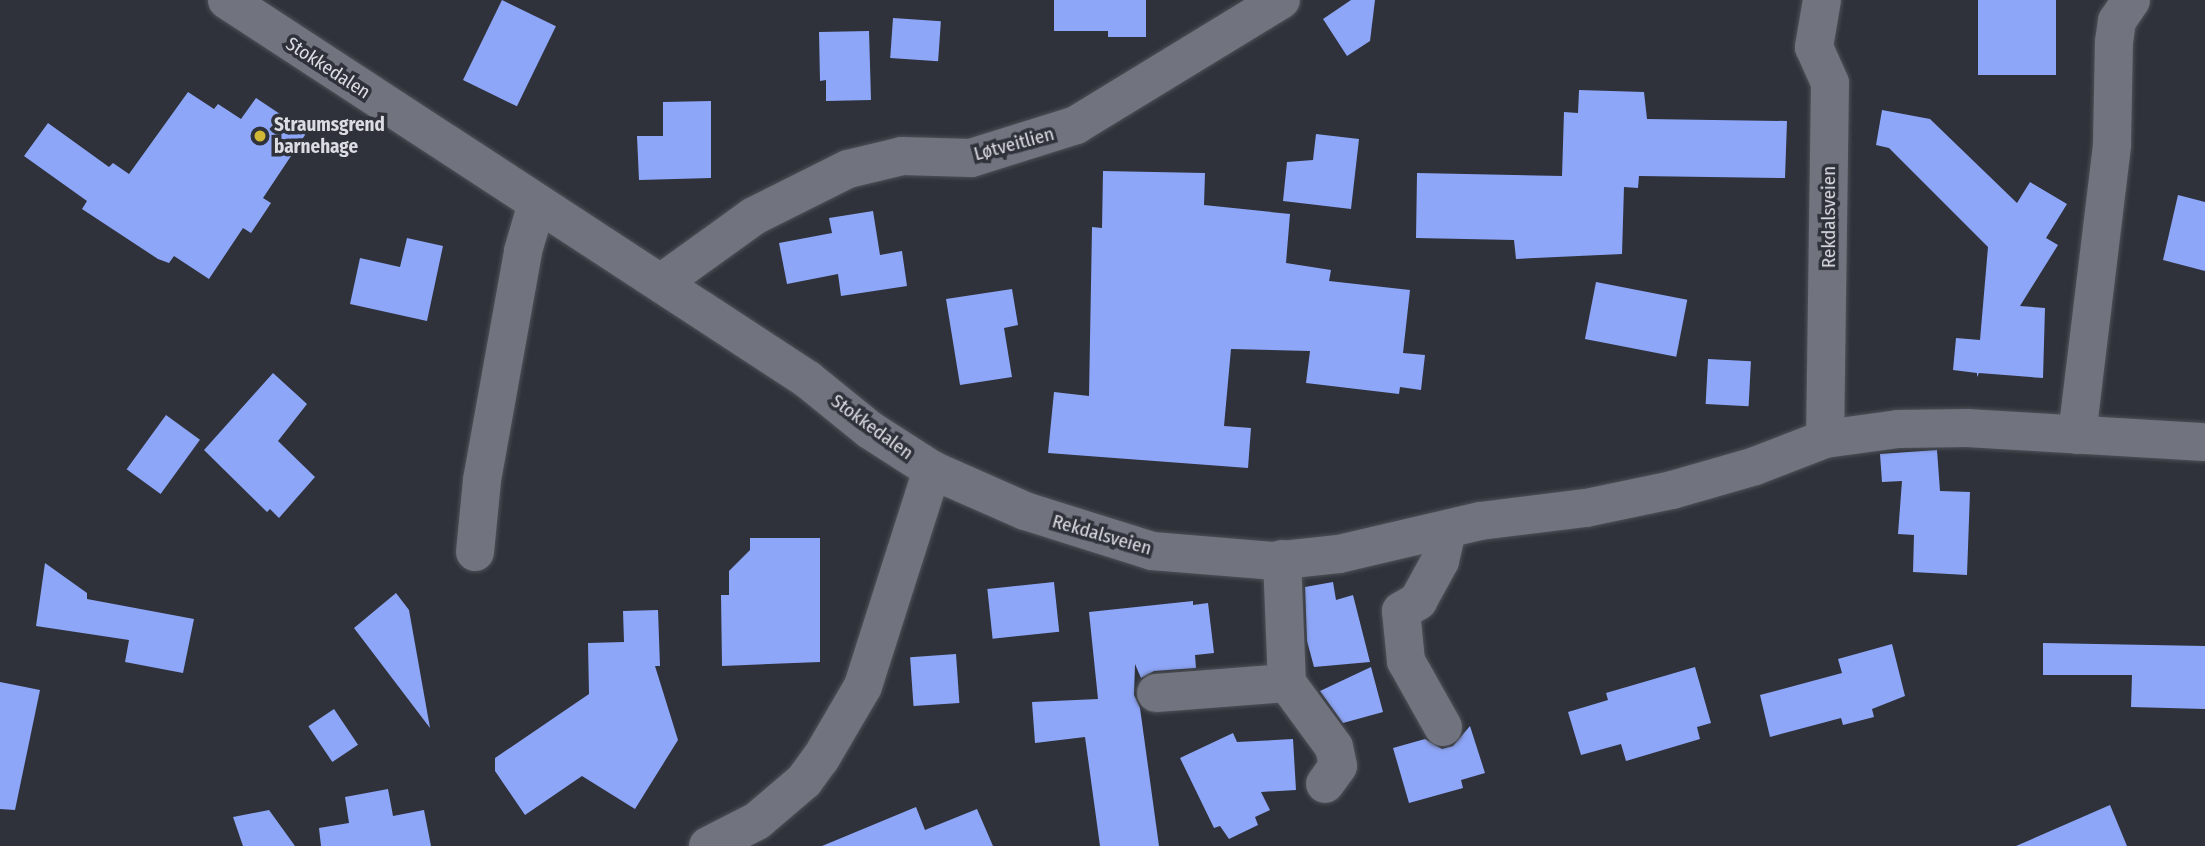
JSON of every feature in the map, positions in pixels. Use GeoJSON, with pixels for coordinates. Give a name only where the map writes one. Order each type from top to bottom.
{"type":"FeatureCollection","features":[{"type":"Feature","properties":{"kind":"street","name":"Stokkedalen"},"geometry":{"type":"LineString","coordinates":[[227,0],[807,379],[870,430],[932,470],[863,686],[821,758],[804,781],[757,821],[708,846]]}},
{"type":"Feature","properties":{"kind":"street","name":"Løtveitlien"},"geometry":{"type":"LineString","coordinates":[[661,283],[754,216],[848,169],[902,156],[971,158],[1076,125],[1281,0]]}},
{"type":"Feature","properties":{"kind":"street","name":"Rekdalsveien"},"geometry":{"type":"LineString","coordinates":[[1822,0],[1814,47],[1830,83],[1825,439]]}},
{"type":"Feature","properties":{"kind":"street"},"geometry":{"type":"LineString","coordinates":[[2077,435],[2112,144],[2114,42],[2117,21],[2131,0]]}},
{"type":"Feature","properties":{"kind":"street"},"geometry":{"type":"LineString","coordinates":[[475,552],[482,480],[528,223],[537,203]]}},
{"type":"Feature","properties":{"kind":"street","name":"Rekdalsveien"},"geometry":{"type":"LineString","coordinates":[[932,470],[1024,512],[1105,540],[1192,557],[1282,559],[1339,554],[1447,530],[1672,490],[1755,466],[1825,439],[1898,429],[2205,442]]}},
{"type":"Feature","properties":{"kind":"street"},"geometry":{"type":"LineString","coordinates":[[1443,727],[1406,661],[1401,611],[1418,601],[1440,561],[1447,530]]}},
{"type":"Feature","properties":{"kind":"street"},"geometry":{"type":"LineString","coordinates":[[1282,559],[1287,683],[1334,747],[1338,766],[1325,784]]}},
{"type":"Feature","properties":{"kind":"street"},"geometry":{"type":"LineString","coordinates":[[1156,693],[1287,683]]}},
{"type":"Feature","properties":{"kind":"building"},"geometry":{"type":"Polygon","coordinates":[[[502,0],[556,26],[517,106],[463,80],[502,0]]]}},
{"type":"Feature","properties":{"kind":"building"},"geometry":{"type":"Polygon","coordinates":[[[1054,0],[1146,0],[1146,37],[1108,37],[1108,31],[1054,31],[1054,0]]]}},
{"type":"Feature","properties":{"kind":"building"},"geometry":{"type":"Polygon","coordinates":[[[1351,0],[1375,0],[1370,41],[1347,56],[1323,19],[1351,0]]]}},
{"type":"Feature","properties":{"kind":"building"},"geometry":{"type":"Polygon","coordinates":[[[1978,0],[2056,0],[2056,75],[1978,75],[1978,0]]]}},
{"type":"Feature","properties":{"kind":"building"},"geometry":{"type":"Polygon","coordinates":[[[893,18],[941,21],[938,61],[890,58],[893,18]]]}},
{"type":"Feature","properties":{"kind":"building"},"geometry":{"type":"Polygon","coordinates":[[[869,31],[871,100],[826,101],[826,80],[820,81],[819,32],[869,31]]]}},
{"type":"Feature","properties":{"kind":"building"},"geometry":{"type":"Polygon","coordinates":[[[1579,90],[1644,92],[1647,119],[1787,121],[1785,178],[1639,176],[1638,188],[1624,187],[1622,254],[1516,259],[1514,240],[1416,238],[1417,173],[1562,176],[1564,112],[1578,113],[1579,90]]]}},
{"type":"Feature","properties":{"kind":"building"},"geometry":{"type":"Polygon","coordinates":[[[188,92],[214,109],[218,104],[241,119],[256,98],[307,132],[263,198],[271,203],[251,233],[243,228],[209,279],[174,256],[169,263],[158,259],[82,209],[87,201],[24,156],[48,123],[109,167],[113,163],[129,174],[188,92]]]}},
{"type":"Feature","properties":{"kind":"building"},"geometry":{"type":"Polygon","coordinates":[[[711,101],[711,178],[639,180],[637,136],[663,136],[663,102],[711,101]]]}},
{"type":"Feature","properties":{"kind":"building"},"geometry":{"type":"Polygon","coordinates":[[[1882,110],[1930,119],[2017,203],[2030,182],[2067,204],[2046,238],[2058,245],[2020,306],[2045,308],[2043,378],[1979,373],[1977,377],[1977,373],[1953,370],[1956,338],[1980,340],[1988,247],[1889,148],[1876,145],[1882,110]]]}},
{"type":"Feature","properties":{"kind":"building"},"geometry":{"type":"Polygon","coordinates":[[[1316,134],[1359,139],[1351,209],[1283,201],[1287,162],[1313,160],[1316,134]]]}},
{"type":"Feature","properties":{"kind":"building"},"geometry":{"type":"Polygon","coordinates":[[[1103,171],[1205,173],[1204,205],[1290,214],[1286,263],[1331,270],[1329,281],[1410,290],[1403,353],[1425,355],[1421,390],[1400,387],[1399,394],[1306,383],[1310,351],[1231,349],[1224,426],[1251,428],[1248,468],[1048,453],[1054,392],[1089,396],[1092,227],[1102,228],[1103,171]]]}},
{"type":"Feature","properties":{"kind":"building"},"geometry":{"type":"Polygon","coordinates":[[[2178,195],[2205,202],[2205,271],[2163,260],[2178,195]]]}},
{"type":"Feature","properties":{"kind":"building"},"geometry":{"type":"Polygon","coordinates":[[[873,211],[880,255],[902,251],[907,286],[841,296],[838,274],[787,284],[779,243],[832,233],[829,218],[873,211]]]}},
{"type":"Feature","properties":{"kind":"building"},"geometry":{"type":"Polygon","coordinates":[[[407,238],[443,246],[427,321],[350,304],[360,258],[400,267],[407,238]]]}},
{"type":"Feature","properties":{"kind":"building"},"geometry":{"type":"Polygon","coordinates":[[[1596,282],[1687,300],[1676,357],[1585,339],[1596,282]]]}},
{"type":"Feature","properties":{"kind":"building"},"geometry":{"type":"Polygon","coordinates":[[[1012,289],[1018,325],[1004,328],[1012,377],[960,385],[946,299],[1012,289]]]}},
{"type":"Feature","properties":{"kind":"building"},"geometry":{"type":"Polygon","coordinates":[[[1708,359],[1751,361],[1749,406],[1706,404],[1708,359]]]}},
{"type":"Feature","properties":{"kind":"building"},"geometry":{"type":"Polygon","coordinates":[[[273,373],[307,404],[278,441],[315,477],[279,518],[270,509],[267,512],[204,450],[273,373]]]}},
{"type":"Feature","properties":{"kind":"building"},"geometry":{"type":"Polygon","coordinates":[[[166,415],[200,440],[161,494],[127,469],[166,415]]]}},
{"type":"Feature","properties":{"kind":"building"},"geometry":{"type":"Polygon","coordinates":[[[1937,450],[1940,491],[1970,492],[1967,575],[1913,572],[1914,535],[1898,534],[1902,481],[1882,482],[1880,454],[1937,450]]]}},
{"type":"Feature","properties":{"kind":"building"},"geometry":{"type":"Polygon","coordinates":[[[750,538],[820,538],[820,662],[722,666],[721,595],[729,595],[729,571],[750,550],[750,538]]]}},
{"type":"Feature","properties":{"kind":"building"},"geometry":{"type":"Polygon","coordinates":[[[45,563],[87,593],[87,599],[194,619],[183,673],[125,662],[129,640],[36,626],[45,563]]]}},
{"type":"Feature","properties":{"kind":"building"},"geometry":{"type":"Polygon","coordinates":[[[1054,582],[1059,632],[993,639],[987,589],[1054,582]]]}},
{"type":"Feature","properties":{"kind":"building"},"geometry":{"type":"Polygon","coordinates":[[[1333,582],[1336,600],[1353,595],[1370,662],[1314,667],[1307,641],[1305,587],[1333,582]]]}},
{"type":"Feature","properties":{"kind":"building"},"geometry":{"type":"Polygon","coordinates":[[[396,593],[409,610],[430,728],[354,628],[396,593]]]}},
{"type":"Feature","properties":{"kind":"building"},"geometry":{"type":"Polygon","coordinates":[[[1193,601],[1193,605],[1208,603],[1214,653],[1195,655],[1196,668],[1154,671],[1141,678],[1135,664],[1134,695],[1140,708],[1159,846],[1100,846],[1085,737],[1035,743],[1032,702],[1098,699],[1089,612],[1193,601]]]}},
{"type":"Feature","properties":{"kind":"building"},"geometry":{"type":"Polygon","coordinates":[[[658,610],[660,666],[655,666],[678,740],[635,809],[582,776],[525,815],[495,771],[495,758],[589,694],[588,643],[624,642],[623,611],[658,610]]]}},
{"type":"Feature","properties":{"kind":"building"},"geometry":{"type":"Polygon","coordinates":[[[2043,643],[2205,646],[2205,709],[2131,707],[2132,675],[2043,675],[2043,643]]]}},
{"type":"Feature","properties":{"kind":"building"},"geometry":{"type":"Polygon","coordinates":[[[1892,644],[1905,696],[1872,709],[1874,717],[1843,725],[1841,718],[1770,737],[1760,695],[1842,673],[1838,659],[1892,644]]]}},
{"type":"Feature","properties":{"kind":"building"},"geometry":{"type":"Polygon","coordinates":[[[956,654],[959,703],[914,706],[910,657],[956,654]]]}},
{"type":"Feature","properties":{"kind":"building"},"geometry":{"type":"Polygon","coordinates":[[[1371,667],[1383,712],[1343,723],[1320,691],[1371,667]]]}},
{"type":"Feature","properties":{"kind":"building"},"geometry":{"type":"Polygon","coordinates":[[[1695,667],[1711,723],[1697,727],[1700,739],[1626,761],[1621,744],[1581,755],[1568,712],[1608,700],[1606,693],[1695,667]]]}},
{"type":"Feature","properties":{"kind":"building"},"geometry":{"type":"Polygon","coordinates":[[[0,682],[40,690],[15,810],[0,809],[0,682]]]}},
{"type":"Feature","properties":{"kind":"building"},"geometry":{"type":"Polygon","coordinates":[[[334,709],[358,745],[332,762],[308,726],[334,709]]]}},
{"type":"Feature","properties":{"kind":"building"},"geometry":{"type":"Polygon","coordinates":[[[1470,726],[1485,773],[1461,780],[1463,788],[1409,803],[1393,748],[1425,739],[1442,749],[1453,746],[1470,726]]]}},
{"type":"Feature","properties":{"kind":"building"},"geometry":{"type":"Polygon","coordinates":[[[1233,733],[1237,742],[1293,739],[1296,790],[1261,792],[1270,810],[1255,817],[1258,825],[1229,839],[1220,826],[1214,828],[1180,758],[1233,733]]]}},
{"type":"Feature","properties":{"kind":"building"},"geometry":{"type":"Polygon","coordinates":[[[388,789],[393,816],[424,810],[431,846],[321,846],[319,828],[349,823],[345,797],[388,789]]]}},
{"type":"Feature","properties":{"kind":"building"},"geometry":{"type":"Polygon","coordinates":[[[2110,805],[2127,846],[2016,846],[2110,805]]]}},
{"type":"Feature","properties":{"kind":"building"},"geometry":{"type":"Polygon","coordinates":[[[916,807],[925,830],[977,809],[993,846],[822,846],[916,807]]]}},
{"type":"Feature","properties":{"kind":"building"},"geometry":{"type":"Polygon","coordinates":[[[269,810],[295,846],[243,846],[233,817],[269,810]]]}},
{"type":"Feature","properties":{"kind":"place","name":"Straumsgrend barnehage"},"geometry":{"type":"Point","coordinates":[260,136]}}]}
